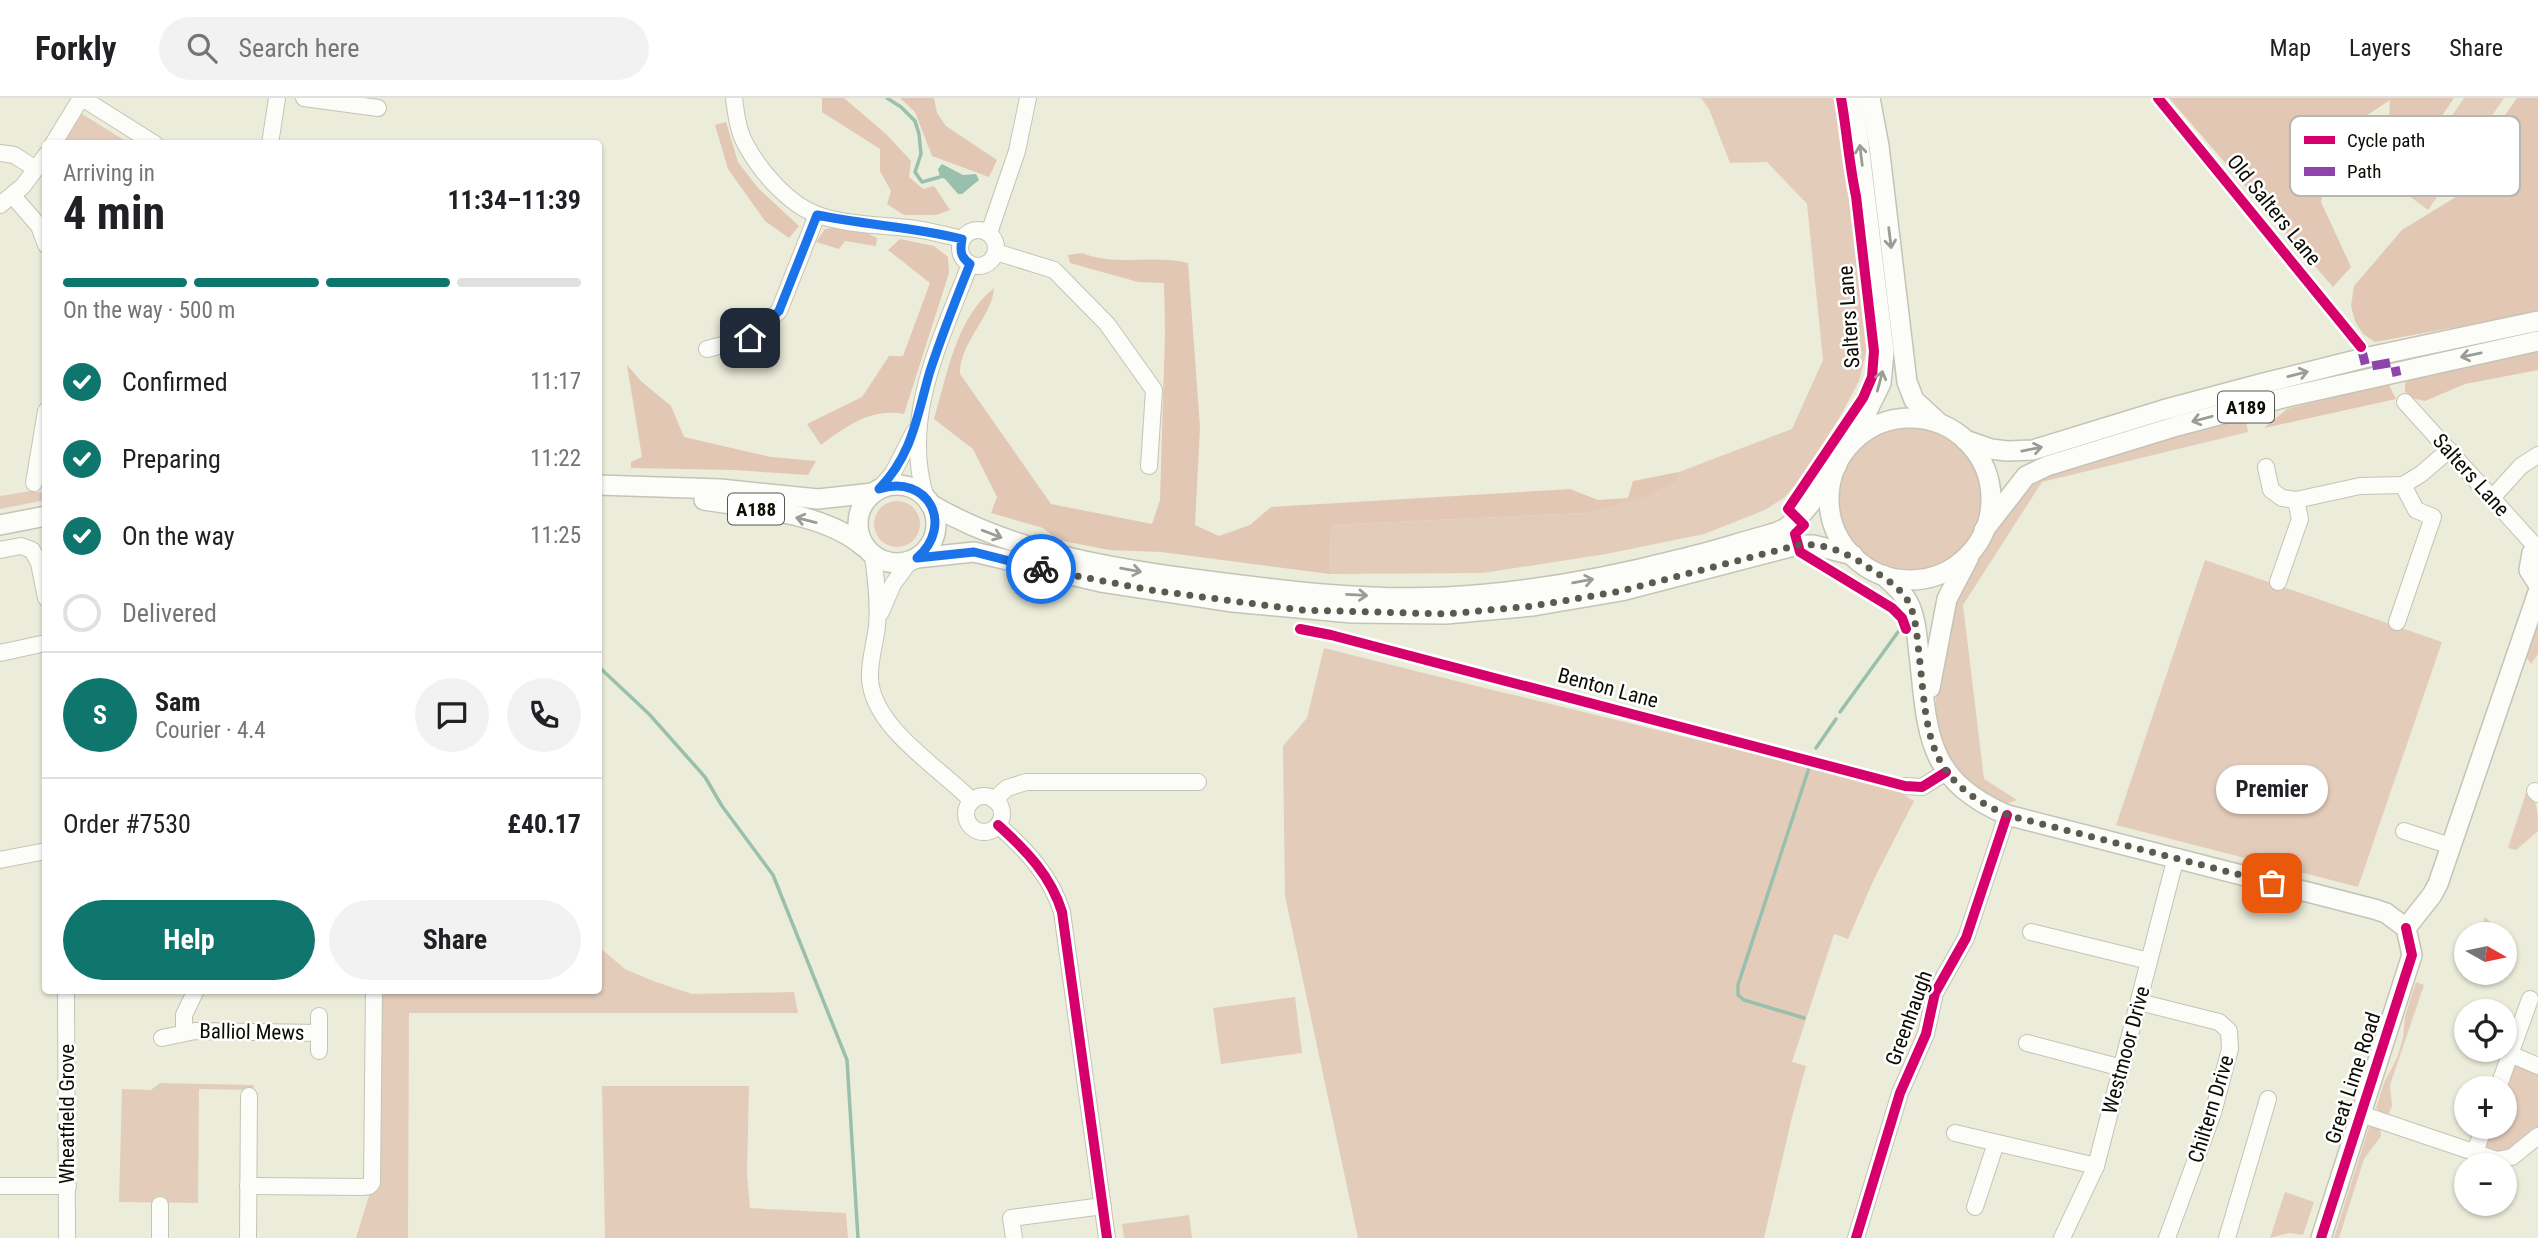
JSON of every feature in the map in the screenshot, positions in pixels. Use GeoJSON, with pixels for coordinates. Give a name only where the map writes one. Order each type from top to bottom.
{"type":"FeatureCollection","features":[{"type":"Feature","properties":{"kind":"main road","name":"Salters Lane"},"geometry":{"type":"LineString","coordinates":[[1851,98],[1858,135],[1884,352],[1881,383],[1852,442]]}},
{"type":"Feature","properties":{"kind":"main road","name":"A189"},"geometry":{"type":"LineString","coordinates":[[1870,98],[1907,383],[1914,400],[1941,424],[1965,440],[1982,462],[1990,489],[1984,530]]}},
{"type":"Feature","properties":{"kind":"main road","name":"A189"},"geometry":{"type":"LineString","coordinates":[[1965,440],[2007,451],[2034,450],[2163,410],[2264,383],[2538,321]]}},
{"type":"Feature","properties":{"kind":"main road","name":"A189"},"geometry":{"type":"LineString","coordinates":[[1941,424],[1901,418],[1874,426],[1852,442],[1837,465],[1830,489],[1831,513],[1839,536],[1862,563],[1883,575],[1908,579],[1933,576],[1956,565],[1974,547],[2026,476],[2047,466],[2177,426],[2287,397],[2538,341]]}},
{"type":"Feature","properties":{"kind":"main road","name":"A188"},"geometry":{"type":"LineString","coordinates":[[602,485],[712,489],[818,499],[893,486],[906,487],[962,522],[1064,558],[1162,575],[1303,592],[1444,597],[1532,589],[1591,579],[1705,553],[1779,531],[1797,518],[1837,465]]}},
{"type":"Feature","properties":{"kind":"main road","name":"A188"},"geometry":{"type":"LineString","coordinates":[[638,488],[816,522],[845,533],[870,552],[894,564],[974,552],[1101,582],[1219,600],[1339,612],[1446,614],[1533,606],[1621,591],[1798,545],[1813,545],[1853,555]]}},
{"type":"Feature","properties":{"kind":"main road"},"geometry":{"type":"LineString","coordinates":[[870,552],[859,532],[859,516],[862,505],[876,491]]}},
{"type":"Feature","properties":{"kind":"main road"},"geometry":{"type":"LineString","coordinates":[[913,560],[930,544],[935,533],[935,517],[928,501]]}},
{"type":"Feature","properties":{"kind":"main road"},"geometry":{"type":"LineString","coordinates":[[0,525],[42,517]]}},
{"type":"Feature","properties":{"kind":"main road"},"geometry":{"type":"LineString","coordinates":[[1927,725],[1932,671],[1943,612],[1952,587],[1974,547]]}},
{"type":"Feature","properties":{"kind":"main road"},"geometry":{"type":"LineString","coordinates":[[2537,547],[2529,570],[2538,584]]}},
{"type":"Feature","properties":{"kind":"main road"},"geometry":{"type":"LineString","coordinates":[[1883,575],[1899,590],[1912,611],[1927,725],[1934,751],[1946,772],[1974,798],[2007,815],[2374,909],[2406,928],[2432,895],[2538,592]]}},
{"type":"Feature","properties":{"kind":"main road","name":"Great Lime Road"},"geometry":{"type":"LineString","coordinates":[[2321,1238],[2412,956],[2406,928]]}},
{"type":"Feature","properties":{"kind":"street"},"geometry":{"type":"LineString","coordinates":[[55,140],[81,98],[149,140]]}},
{"type":"Feature","properties":{"kind":"street"},"geometry":{"type":"LineString","coordinates":[[271,140],[277,98]]}},
{"type":"Feature","properties":{"kind":"street"},"geometry":{"type":"LineString","coordinates":[[734,98],[737,122],[745,145],[783,191],[817,215],[911,228],[962,239]]}},
{"type":"Feature","properties":{"kind":"street"},"geometry":{"type":"LineString","coordinates":[[989,233],[1017,151],[1028,98]]}},
{"type":"Feature","properties":{"kind":"street"},"geometry":{"type":"LineString","coordinates":[[312,99],[378,108]]}},
{"type":"Feature","properties":{"kind":"street"},"geometry":{"type":"LineString","coordinates":[[0,153],[14,156],[37,169]]}},
{"type":"Feature","properties":{"kind":"street"},"geometry":{"type":"LineString","coordinates":[[42,161],[7,200],[39,226],[42,234]]}},
{"type":"Feature","properties":{"kind":"street"},"geometry":{"type":"LineString","coordinates":[[707,349],[750,338],[779,311],[817,215]]}},
{"type":"Feature","properties":{"kind":"street"},"geometry":{"type":"LineString","coordinates":[[974,230],[989,233],[997,246],[996,252],[987,264],[970,264],[962,255],[962,239],[974,230]]}},
{"type":"Feature","properties":{"kind":"street"},"geometry":{"type":"LineString","coordinates":[[996,252],[1054,270],[1107,324],[1154,390],[1149,466]]}},
{"type":"Feature","properties":{"kind":"street"},"geometry":{"type":"LineString","coordinates":[[876,491],[900,462],[918,423],[930,372],[970,264]]}},
{"type":"Feature","properties":{"kind":"street","name":"Salters Lane"},"geometry":{"type":"LineString","coordinates":[[2405,401],[2537,547]]}},
{"type":"Feature","properties":{"kind":"street"},"geometry":{"type":"LineString","coordinates":[[918,423],[919,473],[928,501]]}},
{"type":"Feature","properties":{"kind":"street"},"geometry":{"type":"LineString","coordinates":[[34,483],[42,435]]}},
{"type":"Feature","properties":{"kind":"street"},"geometry":{"type":"LineString","coordinates":[[2266,467],[2271,489],[2282,498],[2296,500],[2360,486],[2403,485],[2421,474],[2449,450]]}},
{"type":"Feature","properties":{"kind":"street"},"geometry":{"type":"LineString","coordinates":[[2492,498],[2521,466],[2538,455]]}},
{"type":"Feature","properties":{"kind":"street"},"geometry":{"type":"LineString","coordinates":[[2397,622],[2433,517],[2416,510],[2403,485]]}},
{"type":"Feature","properties":{"kind":"street"},"geometry":{"type":"LineString","coordinates":[[2278,582],[2300,519],[2296,500]]}},
{"type":"Feature","properties":{"kind":"street"},"geometry":{"type":"LineString","coordinates":[[0,550],[25,546],[32,550],[38,558],[42,578]]}},
{"type":"Feature","properties":{"kind":"street"},"geometry":{"type":"LineString","coordinates":[[870,552],[877,624]]}},
{"type":"Feature","properties":{"kind":"street"},"geometry":{"type":"LineString","coordinates":[[913,560],[892,584],[877,624],[870,671],[871,690],[876,705],[886,719],[972,801]]}},
{"type":"Feature","properties":{"kind":"street"},"geometry":{"type":"LineString","coordinates":[[0,653],[42,644]]}},
{"type":"Feature","properties":{"kind":"street"},"geometry":{"type":"LineString","coordinates":[[1905,786],[1922,787],[1946,772]]}},
{"type":"Feature","properties":{"kind":"street"},"geometry":{"type":"LineString","coordinates":[[994,800],[1007,788],[1026,782],[1198,782]]}},
{"type":"Feature","properties":{"kind":"street"},"geometry":{"type":"LineString","coordinates":[[985,796],[994,800],[1001,812],[998,825],[984,832],[970,826],[966,814],[972,801],[985,796]]}},
{"type":"Feature","properties":{"kind":"street","name":"Greenhaugh"},"geometry":{"type":"LineString","coordinates":[[1856,1238],[1900,1093],[1926,1034],[1935,993],[1966,938],[2007,815]]}},
{"type":"Feature","properties":{"kind":"street"},"geometry":{"type":"LineString","coordinates":[[998,825],[1040,867],[1062,912],[1107,1238]]}},
{"type":"Feature","properties":{"kind":"street"},"geometry":{"type":"LineString","coordinates":[[2404,831],[2451,846]]}},
{"type":"Feature","properties":{"kind":"street"},"geometry":{"type":"LineString","coordinates":[[0,860],[42,852]]}},
{"type":"Feature","properties":{"kind":"street","name":"Westmoor Drive"},"geometry":{"type":"LineString","coordinates":[[2062,1238],[2096,1166],[2176,858]]}},
{"type":"Feature","properties":{"kind":"street"},"geometry":{"type":"LineString","coordinates":[[2031,933],[2150,961]]}},
{"type":"Feature","properties":{"kind":"street","name":"Wheatfield Grove"},"geometry":{"type":"LineString","coordinates":[[66,994],[67,1238]]}},
{"type":"Feature","properties":{"kind":"street","name":"Balliol Mews"},"geometry":{"type":"LineString","coordinates":[[184,1032],[184,1015],[194,994]]}},
{"type":"Feature","properties":{"kind":"street"},"geometry":{"type":"LineString","coordinates":[[248,1186],[366,1187],[372,1183],[374,994]]}},
{"type":"Feature","properties":{"kind":"street"},"geometry":{"type":"LineString","coordinates":[[2517,1032],[2528,998]]}},
{"type":"Feature","properties":{"kind":"street","name":"Chiltern Drive"},"geometry":{"type":"LineString","coordinates":[[2139,1002],[2219,1022],[2227,1028],[2231,1038],[2213,1113],[2167,1238]]}},
{"type":"Feature","properties":{"kind":"street","name":"Balliol Mews"},"geometry":{"type":"LineString","coordinates":[[319,1016],[319,1051]]}},
{"type":"Feature","properties":{"kind":"street","name":"Balliol Mews"},"geometry":{"type":"LineString","coordinates":[[162,1038],[184,1032],[319,1033]]}},
{"type":"Feature","properties":{"kind":"street"},"geometry":{"type":"LineString","coordinates":[[2027,1043],[2122,1068]]}},
{"type":"Feature","properties":{"kind":"street"},"geometry":{"type":"LineString","coordinates":[[2517,1057],[2538,1066]]}},
{"type":"Feature","properties":{"kind":"street"},"geometry":{"type":"LineString","coordinates":[[248,1238],[249,1096]]}},
{"type":"Feature","properties":{"kind":"street"},"geometry":{"type":"LineString","coordinates":[[2227,1238],[2267,1099]]}},
{"type":"Feature","properties":{"kind":"street"},"geometry":{"type":"LineString","coordinates":[[2361,1114],[2497,1160],[2507,1159],[2538,1136]]}},
{"type":"Feature","properties":{"kind":"street"},"geometry":{"type":"LineString","coordinates":[[1955,1133],[2096,1166]]}},
{"type":"Feature","properties":{"kind":"street"},"geometry":{"type":"LineString","coordinates":[[2475,1152],[2480,1139]]}},
{"type":"Feature","properties":{"kind":"street"},"geometry":{"type":"LineString","coordinates":[[1974,1207],[1996,1143]]}},
{"type":"Feature","properties":{"kind":"street"},"geometry":{"type":"LineString","coordinates":[[0,1186],[68,1186]]}},
{"type":"Feature","properties":{"kind":"street"},"geometry":{"type":"LineString","coordinates":[[160,1205],[160,1238]]}},
{"type":"Feature","properties":{"kind":"street"},"geometry":{"type":"LineString","coordinates":[[1014,1238],[1011,1218],[1103,1206]]}},
{"type":"Feature","properties":{"kind":"shaded area"},"geometry":{"type":"Polygon","coordinates":[[[822,98],[844,98],[887,135],[911,161],[909,177],[923,189],[934,186],[950,210],[936,215],[904,215],[887,204],[891,191],[880,171],[880,149],[822,112],[822,98]]]}},
{"type":"Feature","properties":{"kind":"shaded area"},"geometry":{"type":"Polygon","coordinates":[[[900,98],[934,98],[937,113],[946,126],[997,160],[989,177],[932,156],[915,112],[900,98]]]}},
{"type":"Feature","properties":{"kind":"shaded area"},"geometry":{"type":"Polygon","coordinates":[[[1701,98],[1836,98],[1843,128],[1868,346],[1859,381],[1802,477],[1785,497],[1765,510],[1704,534],[1606,554],[1483,573],[1330,574],[1331,525],[1584,513],[1675,481],[1679,472],[1792,429],[1823,360],[1807,204],[1767,162],[1730,163],[1709,109],[1701,98]]]}},
{"type":"Feature","properties":{"kind":"shaded area"},"geometry":{"type":"Polygon","coordinates":[[[2169,98],[2454,98],[2442,116],[2389,116],[2390,100],[2366,116],[2290,116],[2290,196],[2322,196],[2321,202],[2351,267],[2333,287],[2169,98]]]}},
{"type":"Feature","properties":{"kind":"shaded area"},"geometry":{"type":"Polygon","coordinates":[[[2464,98],[2504,98],[2492,116],[2452,116],[2464,98]]]}},
{"type":"Feature","properties":{"kind":"shaded area"},"geometry":{"type":"Polygon","coordinates":[[[2517,98],[2538,98],[2538,312],[2375,342],[2363,334],[2355,321],[2351,306],[2354,286],[2402,230],[2457,196],[2520,196],[2520,116],[2505,116],[2517,98]]]}},
{"type":"Feature","properties":{"kind":"shaded area"},"geometry":{"type":"Polygon","coordinates":[[[82,114],[124,140],[66,140],[82,114]]]}},
{"type":"Feature","properties":{"kind":"shaded area"},"geometry":{"type":"Polygon","coordinates":[[[726,122],[738,162],[758,188],[799,226],[789,238],[765,221],[728,169],[715,125],[726,122]]]}},
{"type":"Feature","properties":{"kind":"shaded area"},"geometry":{"type":"Polygon","coordinates":[[[942,164],[963,175],[976,174],[979,180],[962,194],[958,194],[940,177],[938,169],[942,164]]]}},
{"type":"Feature","properties":{"kind":"shaded area"},"geometry":{"type":"Polygon","coordinates":[[[2409,196],[2438,196],[2428,210],[2409,196]]]}},
{"type":"Feature","properties":{"kind":"shaded area"},"geometry":{"type":"Polygon","coordinates":[[[825,229],[867,233],[877,238],[876,246],[845,241],[839,249],[816,242],[825,229]]]}},
{"type":"Feature","properties":{"kind":"shaded area"},"geometry":{"type":"Polygon","coordinates":[[[900,239],[934,246],[948,257],[949,273],[904,414],[870,416],[850,425],[821,445],[807,424],[862,397],[889,356],[903,356],[930,283],[888,250],[900,239]]]}},
{"type":"Feature","properties":{"kind":"shaded area"},"geometry":{"type":"Polygon","coordinates":[[[1082,253],[1108,259],[1188,263],[1200,427],[1195,525],[1219,536],[1250,525],[1271,507],[1570,489],[1598,500],[1628,498],[1633,481],[1679,472],[1676,481],[1644,497],[1584,513],[1331,525],[1330,574],[1161,552],[1109,550],[1058,540],[1043,528],[991,513],[997,497],[973,449],[934,419],[962,331],[981,300],[994,288],[988,308],[965,351],[960,374],[1051,504],[1152,524],[1160,500],[1164,283],[1138,282],[1070,263],[1068,255],[1082,253]]]}},
{"type":"Feature","properties":{"kind":"shaded area"},"geometry":{"type":"Polygon","coordinates":[[[2538,350],[2538,370],[2465,384],[2425,401],[2411,398],[2405,391],[2405,383],[2408,380],[2538,350]]]}},
{"type":"Feature","properties":{"kind":"shaded area"},"geometry":{"type":"Polygon","coordinates":[[[627,365],[641,381],[671,406],[684,437],[771,457],[816,461],[808,475],[631,468],[631,462],[642,457],[627,365]]]}},
{"type":"Feature","properties":{"kind":"shaded area"},"geometry":{"type":"Polygon","coordinates":[[[2389,385],[2396,399],[2264,428],[2287,409],[2389,385]]]}},
{"type":"Feature","properties":{"kind":"shaded area"},"geometry":{"type":"Polygon","coordinates":[[[2245,416],[2248,432],[2042,482],[1963,605],[1984,779],[2017,800],[2006,804],[1986,795],[1967,780],[1951,762],[1940,737],[1935,716],[1936,694],[1959,584],[2016,496],[2041,473],[2245,416]]]}},
{"type":"Feature","properties":{"kind":"shaded area"},"geometry":{"type":"Polygon","coordinates":[[[1910,425],[1938,430],[1962,446],[1978,470],[1983,498],[1978,526],[1962,550],[1938,566],[1910,571],[1882,566],[1858,550],[1842,526],[1837,498],[1842,470],[1858,446],[1882,430],[1910,425]]]}},
{"type":"Feature","properties":{"kind":"shaded area"},"geometry":{"type":"Polygon","coordinates":[[[31,491],[42,493],[42,501],[0,509],[0,496],[31,491]]]}},
{"type":"Feature","properties":{"kind":"shaded area"},"geometry":{"type":"Polygon","coordinates":[[[897,501],[913,508],[920,524],[913,540],[897,547],[881,540],[874,524],[881,508],[897,501]]]}},
{"type":"Feature","properties":{"kind":"shaded area"},"geometry":{"type":"Polygon","coordinates":[[[2205,560],[2442,642],[2358,887],[2116,825],[2205,560]]]}},
{"type":"Feature","properties":{"kind":"shaded area"},"geometry":{"type":"Polygon","coordinates":[[[2538,623],[2538,654],[2531,664],[2526,657],[2538,623]]]}},
{"type":"Feature","properties":{"kind":"shaded area"},"geometry":{"type":"Polygon","coordinates":[[[1324,648],[1827,773],[1899,792],[1914,801],[1874,879],[1848,939],[1834,934],[1792,1062],[1806,1066],[1764,1238],[1358,1238],[1285,896],[1283,746],[1307,718],[1324,648]]]}},
{"type":"Feature","properties":{"kind":"shaded area"},"geometry":{"type":"Polygon","coordinates":[[[2527,790],[2535,803],[2538,831],[2516,850],[2508,848],[2527,790]]]}},
{"type":"Feature","properties":{"kind":"shaded area"},"geometry":{"type":"Polygon","coordinates":[[[602,950],[625,969],[692,994],[794,992],[798,1013],[409,1013],[408,1238],[356,1238],[371,1189],[378,994],[602,994],[602,950]]]}},
{"type":"Feature","properties":{"kind":"shaded area"},"geometry":{"type":"Polygon","coordinates":[[[2416,982],[2424,985],[2390,1085],[2392,1106],[2389,1113],[2384,1115],[2376,1108],[2384,1083],[2397,1058],[2403,1038],[2405,1016],[2416,982]]]}},
{"type":"Feature","properties":{"kind":"shaded area"},"geometry":{"type":"Polygon","coordinates":[[[1295,997],[1302,1053],[1221,1064],[1213,1008],[1295,997]]]}},
{"type":"Feature","properties":{"kind":"shaded area"},"geometry":{"type":"Polygon","coordinates":[[[2518,1064],[2538,1071],[2538,1128],[2508,1153],[2486,1152],[2483,1144],[2485,1139],[2517,1139],[2517,1076],[2509,1076],[2518,1064]]]}},
{"type":"Feature","properties":{"kind":"shaded area"},"geometry":{"type":"Polygon","coordinates":[[[160,1083],[254,1085],[253,1090],[199,1089],[198,1203],[119,1202],[122,1089],[151,1090],[160,1083]]]}},
{"type":"Feature","properties":{"kind":"shaded area"},"geometry":{"type":"Polygon","coordinates":[[[602,1086],[749,1086],[747,1174],[750,1208],[846,1213],[848,1238],[605,1238],[602,1086]]]}},
{"type":"Feature","properties":{"kind":"shaded area"},"geometry":{"type":"Polygon","coordinates":[[[2373,1125],[2380,1128],[2381,1136],[2364,1159],[2339,1238],[2334,1238],[2369,1127],[2373,1125]]]}},
{"type":"Feature","properties":{"kind":"shaded area"},"geometry":{"type":"Polygon","coordinates":[[[2285,1192],[2314,1202],[2303,1235],[2289,1233],[2270,1238],[2285,1192]]]}},
{"type":"Feature","properties":{"kind":"shaded area"},"geometry":{"type":"Polygon","coordinates":[[[1189,1215],[1192,1238],[1124,1238],[1122,1224],[1189,1215]]]}},
{"type":"Feature","properties":{"kind":"waterway"},"geometry":{"type":"LineString","coordinates":[[887,98],[915,121],[921,154],[915,172],[922,182],[940,177]]}},
{"type":"Feature","properties":{"kind":"waterway"},"geometry":{"type":"LineString","coordinates":[[1840,712],[1898,632]]}},
{"type":"Feature","properties":{"kind":"waterway"},"geometry":{"type":"LineString","coordinates":[[602,670],[649,714],[705,777],[722,806],[773,875],[847,1060],[858,1238]]}},
{"type":"Feature","properties":{"kind":"waterway"},"geometry":{"type":"LineString","coordinates":[[1816,748],[1836,719]]}},
{"type":"Feature","properties":{"kind":"waterway"},"geometry":{"type":"LineString","coordinates":[[1804,1018],[1744,1000],[1738,995],[1738,985],[1809,768]]}},
{"type":"Feature","properties":{"kind":"marked path"},"geometry":{"type":"LineString","coordinates":[[2361,347],[2366,367],[2394,362],[2397,376]]}},
{"type":"Feature","properties":{"kind":"cycle path"},"geometry":{"type":"LineString","coordinates":[[1841,98],[1856,196],[1874,351],[1872,377],[1863,398],[1788,509],[1804,525],[1795,534],[1800,552],[1892,608],[1902,618],[1906,629]]}},
{"type":"Feature","properties":{"kind":"cycle path","name":"Old Salters Lane"},"geometry":{"type":"LineString","coordinates":[[2158,98],[2361,347]]}},
{"type":"Feature","properties":{"kind":"cycle path","name":"Benton Lane"},"geometry":{"type":"LineString","coordinates":[[1300,629],[1905,786],[1922,787],[1946,772]]}},
{"type":"Feature","properties":{"kind":"cycle path"},"geometry":{"type":"LineString","coordinates":[[1856,1238],[1900,1093],[1926,1034],[1935,993],[1966,938],[2007,815]]}},
{"type":"Feature","properties":{"kind":"cycle path"},"geometry":{"type":"LineString","coordinates":[[998,825],[1036,864],[1051,887],[1062,912],[1107,1238]]}},
{"type":"Feature","properties":{"kind":"cycle path"},"geometry":{"type":"LineString","coordinates":[[2321,1238],[2412,955],[2406,928]]}},
{"type":"Feature","properties":{"kind":"way so far"},"geometry":{"type":"LineString","coordinates":[[1041,569],[1150,590],[1301,610],[1446,614],[1533,606],[1621,591],[1798,545],[1828,548],[1853,555],[1883,575],[1908,601],[1915,625],[1927,725],[1934,751],[1952,779],[1974,798],[2007,815],[2272,883]]}},
{"type":"Feature","properties":{"kind":"place","name":"Premier"},"geometry":{"type":"Point","coordinates":[2272,883]}},
{"type":"Feature","properties":{"kind":"route"},"geometry":{"type":"LineString","coordinates":[[750,338],[779,311],[817,215],[911,228],[962,239],[962,255],[970,264],[930,372],[918,423],[900,462],[879,489],[906,487],[921,494],[930,504],[935,517],[935,533],[926,550],[917,558],[974,552],[1041,569]]}}]}
